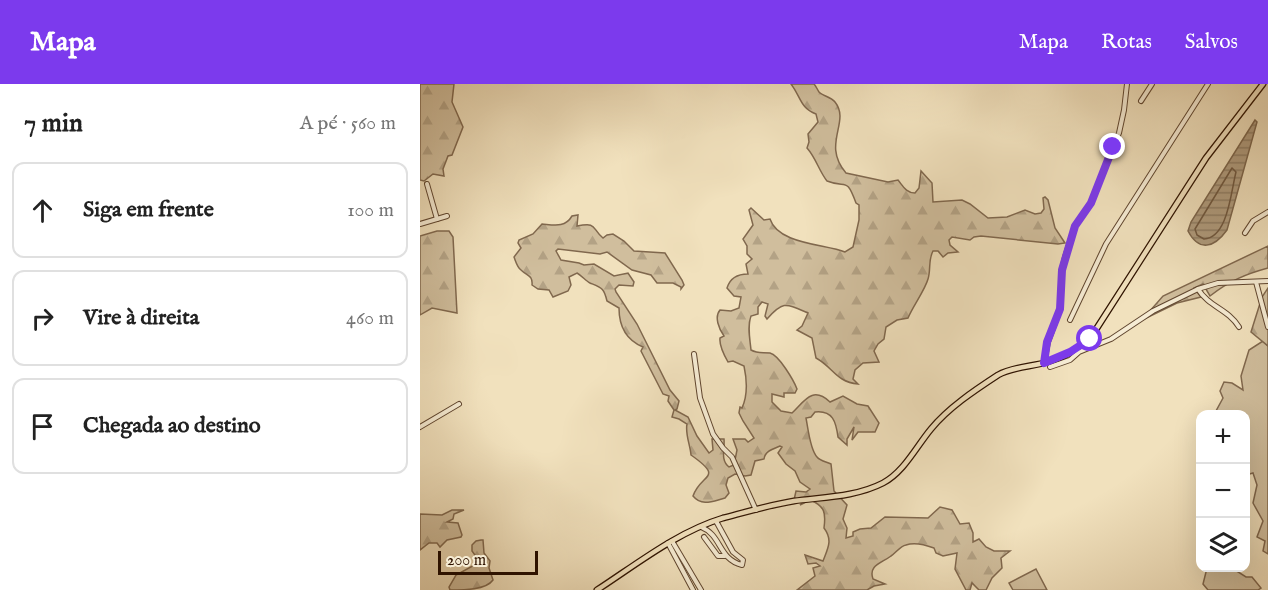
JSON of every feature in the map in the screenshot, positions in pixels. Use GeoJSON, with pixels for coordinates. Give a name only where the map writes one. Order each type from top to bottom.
{"type":"FeatureCollection","features":[{"type":"Feature","properties":{"kind":"main road"},"geometry":{"type":"LineString","coordinates":[[597,590],[670,542],[701,526],[756,510],[852,493],[881,484],[901,467],[945,414],[1000,374],[1044,363],[1070,352],[1090,339],[1206,158],[1263,84]]}},
{"type":"Feature","properties":{"kind":"street"},"geometry":{"type":"LineString","coordinates":[[1044,363],[1047,342],[1060,309],[1065,257],[1075,226],[1091,203],[1119,134],[1125,110],[1126,84]]}},
{"type":"Feature","properties":{"kind":"street"},"geometry":{"type":"LineString","coordinates":[[1141,102],[1152,84]]}},
{"type":"Feature","properties":{"kind":"street"},"geometry":{"type":"LineString","coordinates":[[1070,320],[1106,244],[1208,84]]}},
{"type":"Feature","properties":{"kind":"street"},"geometry":{"type":"LineString","coordinates":[[428,184],[437,219]]}},
{"type":"Feature","properties":{"kind":"street"},"geometry":{"type":"LineString","coordinates":[[1245,234],[1253,221],[1268,212]]}},
{"type":"Feature","properties":{"kind":"street"},"geometry":{"type":"LineString","coordinates":[[420,224],[447,216]]}},
{"type":"Feature","properties":{"kind":"street"},"geometry":{"type":"LineString","coordinates":[[1050,367],[1070,360],[1078,352],[1112,339],[1153,311],[1198,289],[1218,284],[1268,281]]}},
{"type":"Feature","properties":{"kind":"street"},"geometry":{"type":"LineString","coordinates":[[1256,282],[1268,327]]}},
{"type":"Feature","properties":{"kind":"street"},"geometry":{"type":"LineString","coordinates":[[1198,289],[1210,303],[1232,316],[1239,327]]}},
{"type":"Feature","properties":{"kind":"street"},"geometry":{"type":"LineString","coordinates":[[694,354],[700,398],[713,434],[732,457],[756,510]]}},
{"type":"Feature","properties":{"kind":"street"},"geometry":{"type":"LineString","coordinates":[[420,428],[459,404]]}},
{"type":"Feature","properties":{"kind":"street"},"geometry":{"type":"LineString","coordinates":[[701,526],[712,532],[725,556],[742,565],[744,562],[733,552],[716,521]]}},
{"type":"Feature","properties":{"kind":"street"},"geometry":{"type":"LineString","coordinates":[[704,537],[718,556],[725,556]]}},
{"type":"Feature","properties":{"kind":"street"},"geometry":{"type":"LineString","coordinates":[[670,542],[693,590]]}},
{"type":"Feature","properties":{"kind":"street"},"geometry":{"type":"LineString","coordinates":[[670,542],[701,590]]}},
{"type":"Feature","properties":{"kind":"green space"},"geometry":{"type":"Polygon","coordinates":[[[420,84],[454,84],[452,102],[463,127],[452,155],[448,156],[443,169],[444,176],[433,174],[424,181],[420,180],[420,84]]]}},
{"type":"Feature","properties":{"kind":"green space"},"geometry":{"type":"Polygon","coordinates":[[[791,84],[814,84],[819,92],[835,102],[840,117],[836,152],[846,173],[888,182],[898,180],[907,190],[915,193],[919,188],[921,171],[932,183],[933,202],[962,200],[988,218],[1007,217],[1025,210],[1035,214],[1041,213],[1044,209],[1043,198],[1045,197],[1048,200],[1055,228],[1065,243],[981,236],[970,240],[952,237],[949,240],[950,245],[958,252],[948,253],[943,257],[938,251],[933,251],[929,276],[908,318],[897,320],[886,327],[884,339],[874,351],[879,362],[863,363],[855,370],[853,379],[858,384],[840,377],[816,358],[812,338],[797,330],[802,326],[808,313],[785,306],[777,309],[767,319],[765,316],[768,304],[762,302],[758,307],[758,314],[751,316],[750,320],[751,350],[770,353],[778,358],[797,389],[795,393],[784,393],[784,397],[772,394],[772,402],[781,411],[792,413],[813,395],[824,397],[830,402],[843,396],[857,404],[868,406],[879,423],[875,432],[858,432],[852,440],[854,427],[847,439],[847,445],[838,437],[835,422],[830,415],[815,412],[811,417],[806,418],[815,454],[820,460],[831,464],[834,491],[847,505],[843,519],[847,528],[846,538],[853,536],[853,532],[860,529],[871,528],[885,517],[928,518],[940,507],[952,510],[960,524],[969,523],[973,533],[973,542],[979,539],[986,547],[994,551],[1010,551],[1001,558],[1002,568],[992,578],[986,590],[979,590],[972,583],[970,590],[966,590],[955,569],[957,553],[943,556],[936,553],[934,548],[913,544],[902,547],[874,567],[873,579],[885,584],[867,590],[797,590],[815,576],[813,568],[820,566],[816,563],[808,564],[805,555],[823,561],[829,540],[824,528],[825,518],[822,508],[810,500],[800,505],[803,502],[794,500],[796,491],[806,492],[810,489],[800,482],[795,471],[778,453],[782,447],[772,449],[764,459],[755,461],[751,475],[735,474],[728,478],[726,485],[729,493],[725,498],[708,502],[696,499],[693,496],[709,472],[691,455],[687,424],[672,417],[674,410],[668,401],[669,396],[663,394],[641,351],[643,347],[625,332],[620,321],[619,308],[607,301],[602,289],[577,273],[569,277],[571,285],[568,291],[553,297],[549,290],[538,289],[532,285],[531,277],[516,263],[514,257],[521,248],[519,240],[533,234],[542,224],[563,224],[572,216],[578,215],[577,226],[591,225],[603,238],[613,234],[634,251],[665,253],[682,280],[684,285],[681,289],[673,283],[657,283],[651,275],[632,270],[607,252],[600,254],[558,249],[556,251],[561,260],[584,265],[594,264],[614,276],[628,273],[634,282],[633,286],[619,285],[615,289],[616,292],[637,324],[670,390],[679,401],[675,410],[688,417],[709,453],[713,450],[712,439],[724,439],[726,464],[729,467],[734,465],[737,450],[733,439],[745,439],[748,442],[754,438],[739,413],[746,393],[744,366],[733,361],[728,362],[721,347],[720,338],[724,336],[717,316],[720,310],[731,311],[739,308],[741,297],[734,296],[727,288],[734,277],[748,274],[746,264],[752,259],[747,254],[747,246],[743,239],[753,225],[749,210],[751,208],[764,220],[770,219],[782,234],[803,242],[845,252],[853,247],[859,220],[859,205],[848,186],[827,181],[807,148],[808,134],[818,122],[816,114],[807,109],[791,84]]]}},
{"type":"Feature","properties":{"kind":"green space"},"geometry":{"type":"Polygon","coordinates":[[[437,231],[449,231],[453,237],[457,313],[432,308],[420,315],[420,236],[437,231]]]}},
{"type":"Feature","properties":{"kind":"green space"},"geometry":{"type":"Polygon","coordinates":[[[1268,246],[1268,268],[1238,279],[1210,296],[1203,284],[1194,288],[1201,297],[1177,303],[1142,320],[1163,296],[1268,246]]]}},
{"type":"Feature","properties":{"kind":"green space"},"geometry":{"type":"Polygon","coordinates":[[[1268,288],[1268,346],[1251,332],[1262,297],[1268,288]]]}},
{"type":"Feature","properties":{"kind":"green space"},"geometry":{"type":"Polygon","coordinates":[[[1263,341],[1268,346],[1268,554],[1263,551],[1265,541],[1257,537],[1263,521],[1253,503],[1257,485],[1253,473],[1250,474],[1250,410],[1217,410],[1223,398],[1220,391],[1224,382],[1232,383],[1243,390],[1241,376],[1249,350],[1263,341]]]}},
{"type":"Feature","properties":{"kind":"green space"},"geometry":{"type":"Polygon","coordinates":[[[452,510],[464,510],[454,514],[453,519],[447,522],[458,523],[461,537],[447,540],[440,547],[437,543],[429,543],[420,550],[420,514],[442,515],[452,510]]]}},
{"type":"Feature","properties":{"kind":"green space"},"geometry":{"type":"Polygon","coordinates":[[[483,540],[484,553],[490,561],[489,568],[493,580],[480,588],[450,590],[449,587],[456,575],[480,562],[472,551],[472,545],[476,541],[483,540]]]}},
{"type":"Feature","properties":{"kind":"green space"},"geometry":{"type":"Polygon","coordinates":[[[1036,569],[1047,590],[1013,590],[1009,583],[1036,569]]]}},
{"type":"Feature","properties":{"kind":"green space"},"geometry":{"type":"Polygon","coordinates":[[[1206,572],[1238,572],[1246,577],[1252,577],[1261,588],[1258,590],[1208,590],[1203,584],[1206,572]]]}},
{"type":"Feature","properties":{"kind":"water"},"geometry":{"type":"Polygon","coordinates":[[[1255,120],[1257,122],[1227,230],[1212,244],[1202,245],[1192,238],[1188,231],[1191,222],[1255,120]]]}},
{"type":"Feature","properties":{"kind":"route"},"geometry":{"type":"LineString","coordinates":[[1090,339],[1070,352],[1044,363],[1047,342],[1060,309],[1065,257],[1075,226],[1091,203],[1113,147]]}}]}
